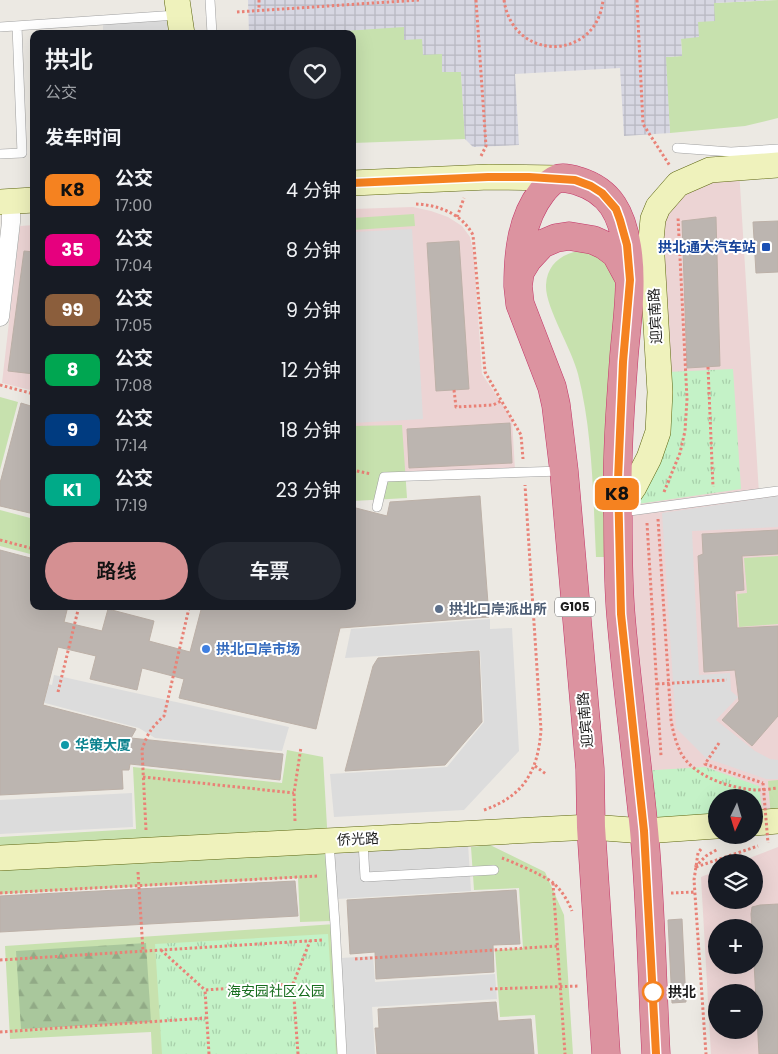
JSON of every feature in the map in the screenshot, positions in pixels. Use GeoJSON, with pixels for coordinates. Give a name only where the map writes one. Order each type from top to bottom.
{"type":"FeatureCollection","features":[{"type":"Feature","properties":{"kind":"highway","name":"G105"},"geometry":{"type":"LineString","coordinates":[[519,279],[520,246],[525,224],[535,200],[548,185],[558,178]]}},
{"type":"Feature","properties":{"kind":"highway","name":"迎宾南路"},"geometry":{"type":"LineString","coordinates":[[558,178],[575,180],[591,186],[609,199],[616,209],[624,234],[629,260],[630,280],[619,434],[617,512],[621,614],[644,831],[656,1054]]}},
{"type":"Feature","properties":{"kind":"highway"},"geometry":{"type":"LineString","coordinates":[[519,279],[528,259],[542,244],[556,238],[569,236],[593,240],[604,245],[616,254],[622,262],[630,280]]}},
{"type":"Feature","properties":{"kind":"highway","name":"迎宾南路"},"geometry":{"type":"LineString","coordinates":[[519,279],[520,304],[552,387],[556,404],[564,471],[590,769],[591,827],[606,1054]]}},
{"type":"Feature","properties":{"kind":"street","name":"迎宾南路"},"geometry":{"type":"LineString","coordinates":[[617,512],[634,487],[649,458],[658,432],[660,392],[652,233],[653,219],[658,207],[681,183],[710,170],[778,165]]}},
{"type":"Feature","properties":{"kind":"street"},"geometry":{"type":"LineString","coordinates":[[356,182],[471,177],[558,178]]}},
{"type":"Feature","properties":{"kind":"street"},"geometry":{"type":"LineString","coordinates":[[0,317],[15,201]]}},
{"type":"Feature","properties":{"kind":"street"},"geometry":{"type":"LineString","coordinates":[[763,830],[778,821]]}},
{"type":"Feature","properties":{"kind":"street","name":"侨光路"},"geometry":{"type":"LineString","coordinates":[[0,858],[591,827],[644,831],[708,827]]}},
{"type":"Feature","properties":{"kind":"lane"},"geometry":{"type":"LineString","coordinates":[[210,0],[212,30]]}},
{"type":"Feature","properties":{"kind":"lane"},"geometry":{"type":"LineString","coordinates":[[0,27],[179,16]]}},
{"type":"Feature","properties":{"kind":"lane"},"geometry":{"type":"LineString","coordinates":[[0,154],[22,153],[17,26]]}},
{"type":"Feature","properties":{"kind":"lane"},"geometry":{"type":"LineString","coordinates":[[677,148],[731,152],[778,149]]}},
{"type":"Feature","properties":{"kind":"lane"},"geometry":{"type":"LineString","coordinates":[[378,507],[384,477],[564,471]]}},
{"type":"Feature","properties":{"kind":"lane"},"geometry":{"type":"LineString","coordinates":[[617,512],[778,491]]}},
{"type":"Feature","properties":{"kind":"lane"},"geometry":{"type":"LineString","coordinates":[[363,839],[365,877],[494,870]]}},
{"type":"Feature","properties":{"kind":"lane"},"geometry":{"type":"LineString","coordinates":[[329,840],[342,1054]]}},
{"type":"Feature","properties":{"kind":"path"},"geometry":{"type":"LineString","coordinates":[[259,0],[259,10]]}},
{"type":"Feature","properties":{"kind":"path"},"geometry":{"type":"LineString","coordinates":[[237,12],[419,0]]}},
{"type":"Feature","properties":{"kind":"path"},"geometry":{"type":"LineString","coordinates":[[457,217],[471,177],[486,146],[476,0]]}},
{"type":"Feature","properties":{"kind":"path"},"geometry":{"type":"LineString","coordinates":[[504,0],[506,13],[520,33],[541,45],[556,47],[572,43],[586,35],[596,23],[602,9],[603,0]]}},
{"type":"Feature","properties":{"kind":"path"},"geometry":{"type":"LineString","coordinates":[[637,0],[643,124],[681,183]]}},
{"type":"Feature","properties":{"kind":"path"},"geometry":{"type":"LineString","coordinates":[[416,204],[439,207],[457,217],[473,234],[484,372],[521,435],[541,730],[540,748],[535,766],[526,782],[506,800],[478,811]]}},
{"type":"Feature","properties":{"kind":"path"},"geometry":{"type":"LineString","coordinates":[[681,209],[678,216],[686,399],[685,431],[680,453],[657,507],[671,720],[674,737],[682,754],[690,765],[702,773],[739,788],[756,790],[778,788]]}},
{"type":"Feature","properties":{"kind":"path"},"geometry":{"type":"LineString","coordinates":[[708,367],[713,500]]}},
{"type":"Feature","properties":{"kind":"path"},"geometry":{"type":"LineString","coordinates":[[0,385],[30,393]]}},
{"type":"Feature","properties":{"kind":"path"},"geometry":{"type":"LineString","coordinates":[[454,390],[456,408],[493,405],[501,401]]}},
{"type":"Feature","properties":{"kind":"path"},"geometry":{"type":"LineString","coordinates":[[356,471],[384,477]]}},
{"type":"Feature","properties":{"kind":"path"},"geometry":{"type":"LineString","coordinates":[[646,509],[662,758]]}},
{"type":"Feature","properties":{"kind":"path"},"geometry":{"type":"LineString","coordinates":[[0,540],[30,548]]}},
{"type":"Feature","properties":{"kind":"path"},"geometry":{"type":"LineString","coordinates":[[58,692],[78,610]]}},
{"type":"Feature","properties":{"kind":"path"},"geometry":{"type":"LineString","coordinates":[[143,951],[139,886],[143,777],[142,750],[145,738],[151,727],[164,716],[189,610]]}},
{"type":"Feature","properties":{"kind":"path"},"geometry":{"type":"LineString","coordinates":[[657,684],[727,680]]}},
{"type":"Feature","properties":{"kind":"path"},"geometry":{"type":"LineString","coordinates":[[719,743],[705,764],[763,783],[768,843]]}},
{"type":"Feature","properties":{"kind":"path"},"geometry":{"type":"LineString","coordinates":[[296,825],[294,793],[301,747]]}},
{"type":"Feature","properties":{"kind":"path"},"geometry":{"type":"LineString","coordinates":[[535,766],[546,774]]}},
{"type":"Feature","properties":{"kind":"path"},"geometry":{"type":"LineString","coordinates":[[143,777],[294,793]]}},
{"type":"Feature","properties":{"kind":"path"},"geometry":{"type":"LineString","coordinates":[[128,875],[140,852],[156,830]]}},
{"type":"Feature","properties":{"kind":"path"},"geometry":{"type":"LineString","coordinates":[[706,1054],[694,886],[695,867],[738,844]]}},
{"type":"Feature","properties":{"kind":"path"},"geometry":{"type":"LineString","coordinates":[[140,852],[148,874]]}},
{"type":"Feature","properties":{"kind":"path"},"geometry":{"type":"LineString","coordinates":[[496,857],[511,861],[553,882],[568,902],[574,916]]}},
{"type":"Feature","properties":{"kind":"path"},"geometry":{"type":"LineString","coordinates":[[0,893],[331,875]]}},
{"type":"Feature","properties":{"kind":"path"},"geometry":{"type":"LineString","coordinates":[[553,882],[565,1054]]}},
{"type":"Feature","properties":{"kind":"path"},"geometry":{"type":"LineString","coordinates":[[0,960],[336,940]]}},
{"type":"Feature","properties":{"kind":"path"},"geometry":{"type":"LineString","coordinates":[[298,1054],[293,984],[310,941]]}},
{"type":"Feature","properties":{"kind":"path"},"geometry":{"type":"LineString","coordinates":[[356,959],[557,946]]}},
{"type":"Feature","properties":{"kind":"path"},"geometry":{"type":"LineString","coordinates":[[161,950],[205,990],[209,1054]]}},
{"type":"Feature","properties":{"kind":"path"},"geometry":{"type":"LineString","coordinates":[[205,990],[293,984]]}},
{"type":"Feature","properties":{"kind":"path"},"geometry":{"type":"LineString","coordinates":[[490,989],[580,986],[580,996]]}},
{"type":"Feature","properties":{"kind":"path"},"geometry":{"type":"LineString","coordinates":[[0,1032],[206,1018]]}},
{"type":"Feature","properties":{"kind":"shaded area"},"geometry":{"type":"Polygon","coordinates":[[[248,0],[773,0],[714,3],[715,21],[698,22],[699,37],[681,39],[682,56],[666,57],[670,133],[624,136],[620,68],[515,74],[519,145],[473,147],[465,139],[461,72],[442,72],[442,54],[423,55],[422,39],[404,40],[404,27],[356,30],[249,30],[248,0]]]}},
{"type":"Feature","properties":{"kind":"shaded area"},"geometry":{"type":"Polygon","coordinates":[[[176,20],[177,30],[103,30],[103,24],[176,20]]]}},
{"type":"Feature","properties":{"kind":"shaded area"},"geometry":{"type":"Polygon","coordinates":[[[739,169],[759,494],[778,491],[778,820],[763,821],[763,789],[708,789],[708,802],[645,831],[618,513],[650,459],[652,240],[668,195],[739,169]]]}},
{"type":"Feature","properties":{"kind":"shaded area"},"geometry":{"type":"Polygon","coordinates":[[[413,207],[431,211],[448,217],[462,226],[470,237],[474,255],[482,374],[512,419],[515,470],[385,475],[356,469],[356,209],[413,207]]]}},
{"type":"Feature","properties":{"kind":"shaded area"},"geometry":{"type":"Polygon","coordinates":[[[30,225],[30,390],[2,383],[20,226],[30,225]]]}},
{"type":"Feature","properties":{"kind":"shaded area"},"geometry":{"type":"Polygon","coordinates":[[[412,229],[423,419],[356,423],[356,232],[412,229]]]}},
{"type":"Feature","properties":{"kind":"shaded area"},"geometry":{"type":"Polygon","coordinates":[[[778,496],[778,527],[692,531],[699,675],[730,673],[731,691],[738,697],[716,720],[755,751],[770,759],[778,760],[778,779],[766,779],[706,758],[676,728],[662,513],[778,496]]]}},
{"type":"Feature","properties":{"kind":"shaded area"},"geometry":{"type":"Polygon","coordinates":[[[490,619],[490,629],[512,628],[519,751],[464,810],[334,817],[330,774],[447,767],[484,722],[480,650],[345,658],[351,629],[490,619]]]}},
{"type":"Feature","properties":{"kind":"shaded area"},"geometry":{"type":"Polygon","coordinates":[[[0,672],[52,685],[54,675],[289,727],[282,751],[155,738],[139,728],[0,691],[0,672]]]}},
{"type":"Feature","properties":{"kind":"shaded area"},"geometry":{"type":"Polygon","coordinates":[[[132,793],[133,827],[0,834],[0,800],[132,793]]]}},
{"type":"Feature","properties":{"kind":"shaded area"},"geometry":{"type":"Polygon","coordinates":[[[468,844],[471,891],[337,899],[334,852],[468,844]]]}},
{"type":"Feature","properties":{"kind":"shaded area"},"geometry":{"type":"Polygon","coordinates":[[[778,847],[778,1054],[711,1054],[710,1039],[763,1039],[763,984],[708,984],[708,1001],[701,877],[708,874],[708,909],[763,909],[763,854],[760,854],[778,847]]]}},
{"type":"Feature","properties":{"kind":"shaded area"},"geometry":{"type":"Polygon","coordinates":[[[373,956],[375,982],[495,974],[497,999],[372,1007],[375,1054],[347,1054],[341,958],[373,956]]]}},
{"type":"Feature","properties":{"kind":"green space"},"geometry":{"type":"Polygon","coordinates":[[[778,0],[778,118],[745,126],[670,133],[665,57],[682,56],[681,39],[714,3],[778,0]]]}},
{"type":"Feature","properties":{"kind":"green space"},"geometry":{"type":"Polygon","coordinates":[[[404,26],[442,54],[461,71],[465,139],[356,143],[356,30],[352,30],[404,26]]]}},
{"type":"Feature","properties":{"kind":"green space"},"geometry":{"type":"Polygon","coordinates":[[[414,214],[415,226],[356,230],[356,218],[414,214]]]}},
{"type":"Feature","properties":{"kind":"green space"},"geometry":{"type":"Polygon","coordinates":[[[585,250],[607,260],[618,282],[604,521],[605,557],[596,557],[592,465],[583,397],[575,364],[554,316],[546,285],[550,270],[558,260],[571,253],[585,250]]]}},
{"type":"Feature","properties":{"kind":"green space"},"geometry":{"type":"Polygon","coordinates":[[[733,369],[741,489],[631,505],[667,372],[733,369]]]}},
{"type":"Feature","properties":{"kind":"green space"},"geometry":{"type":"Polygon","coordinates":[[[0,397],[18,402],[0,470],[0,397]]]}},
{"type":"Feature","properties":{"kind":"green space"},"geometry":{"type":"Polygon","coordinates":[[[402,425],[407,498],[356,501],[356,426],[402,425]]]}},
{"type":"Feature","properties":{"kind":"green space"},"geometry":{"type":"Polygon","coordinates":[[[0,510],[30,518],[30,554],[0,546],[0,510]]]}},
{"type":"Feature","properties":{"kind":"green space"},"geometry":{"type":"Polygon","coordinates":[[[778,556],[778,624],[739,627],[737,594],[747,593],[744,558],[778,556]]]}},
{"type":"Feature","properties":{"kind":"green space"},"geometry":{"type":"Polygon","coordinates":[[[287,750],[323,757],[328,844],[0,858],[0,837],[136,829],[133,767],[282,783],[287,750]]]}},
{"type":"Feature","properties":{"kind":"green space"},"geometry":{"type":"Polygon","coordinates":[[[705,767],[759,786],[759,789],[708,789],[708,823],[647,828],[640,771],[705,767]]]}},
{"type":"Feature","properties":{"kind":"green space"},"geometry":{"type":"Polygon","coordinates":[[[778,780],[778,816],[771,817],[768,781],[778,780]]]}},
{"type":"Feature","properties":{"kind":"green space"},"geometry":{"type":"Polygon","coordinates":[[[490,845],[545,872],[564,915],[573,1054],[538,1054],[535,1015],[500,1017],[495,950],[523,948],[519,888],[474,890],[471,847],[490,845]]]}},
{"type":"Feature","properties":{"kind":"green space"},"geometry":{"type":"Polygon","coordinates":[[[328,848],[331,921],[300,922],[298,878],[0,894],[0,865],[328,848]]]}},
{"type":"Feature","properties":{"kind":"green space","name":"海安园社区公园"},"geometry":{"type":"Polygon","coordinates":[[[335,924],[342,1054],[152,1054],[151,1032],[10,1039],[5,946],[335,924]]]}},
{"type":"Feature","properties":{"kind":"green space"},"geometry":{"type":"Polygon","coordinates":[[[328,934],[336,1054],[162,1054],[155,944],[328,934]]]}},
{"type":"Feature","properties":{"kind":"green space"},"geometry":{"type":"Polygon","coordinates":[[[146,943],[151,1022],[21,1029],[16,951],[146,943]]]}},
{"type":"Feature","properties":{"kind":"building"},"geometry":{"type":"Polygon","coordinates":[[[716,217],[720,366],[687,368],[682,221],[716,217]]]}},
{"type":"Feature","properties":{"kind":"building","name":"拱北通大汽车站"},"geometry":{"type":"Polygon","coordinates":[[[778,221],[778,272],[756,273],[753,222],[778,221]]]}},
{"type":"Feature","properties":{"kind":"building"},"geometry":{"type":"Polygon","coordinates":[[[459,241],[469,389],[436,391],[427,243],[459,241]]]}},
{"type":"Feature","properties":{"kind":"building"},"geometry":{"type":"Polygon","coordinates":[[[24,251],[30,252],[30,374],[8,371],[24,251]]]}},
{"type":"Feature","properties":{"kind":"building"},"geometry":{"type":"Polygon","coordinates":[[[21,403],[30,406],[30,513],[0,506],[0,483],[21,403]]]}},
{"type":"Feature","properties":{"kind":"building"},"geometry":{"type":"Polygon","coordinates":[[[510,423],[512,463],[409,468],[407,429],[510,423]]]}},
{"type":"Feature","properties":{"kind":"building"},"geometry":{"type":"Polygon","coordinates":[[[480,496],[489,617],[340,628],[316,729],[179,698],[184,679],[142,668],[137,690],[90,679],[96,656],[58,647],[43,705],[136,729],[131,738],[283,754],[280,780],[130,764],[129,770],[122,770],[123,789],[0,795],[0,550],[30,558],[30,610],[67,610],[64,622],[102,631],[108,610],[154,621],[149,641],[190,652],[201,610],[356,610],[356,508],[387,516],[390,502],[480,496]]]}},
{"type":"Feature","properties":{"kind":"building"},"geometry":{"type":"Polygon","coordinates":[[[778,530],[778,554],[742,556],[744,590],[735,591],[737,628],[778,626],[778,716],[752,746],[722,720],[739,701],[735,670],[704,672],[698,556],[703,554],[702,534],[778,530]]]}},
{"type":"Feature","properties":{"kind":"building"},"geometry":{"type":"Polygon","coordinates":[[[479,651],[482,722],[445,765],[345,771],[373,666],[378,658],[479,651]]]}},
{"type":"Feature","properties":{"kind":"building"},"geometry":{"type":"Polygon","coordinates":[[[295,881],[298,916],[0,932],[0,896],[295,881]]]}},
{"type":"Feature","properties":{"kind":"building"},"geometry":{"type":"Polygon","coordinates":[[[516,890],[520,944],[493,945],[494,972],[376,979],[375,952],[350,954],[347,900],[516,890]]]}},
{"type":"Feature","properties":{"kind":"building"},"geometry":{"type":"Polygon","coordinates":[[[778,904],[778,1054],[759,1054],[758,1039],[763,1039],[763,984],[755,984],[755,974],[763,974],[763,919],[751,919],[751,914],[752,909],[763,909],[763,905],[778,904]]]}},
{"type":"Feature","properties":{"kind":"building"},"geometry":{"type":"Polygon","coordinates":[[[682,919],[686,1002],[672,1003],[668,920],[682,919]]]}},
{"type":"Feature","properties":{"kind":"building"},"geometry":{"type":"Polygon","coordinates":[[[496,1002],[498,1021],[531,1019],[534,1054],[377,1054],[375,1028],[379,1028],[378,1009],[496,1002]]]}},
{"type":"Feature","properties":{"kind":"bus line","name":"K8"},"geometry":{"type":"LineString","coordinates":[[356,183],[488,177],[575,180],[591,186],[609,199],[616,209],[620,220],[627,245],[630,280],[619,434],[618,560],[621,614],[644,831],[656,1054]]}},
{"type":"Feature","properties":{"kind":"place","name":"拱北通大汽车站"},"geometry":{"type":"Point","coordinates":[766,247]}},
{"type":"Feature","properties":{"kind":"place","name":"拱北口岸派出所"},"geometry":{"type":"Point","coordinates":[439,609]}},
{"type":"Feature","properties":{"kind":"place","name":"拱北口岸市场"},"geometry":{"type":"Point","coordinates":[206,649]}},
{"type":"Feature","properties":{"kind":"place","name":"华策大厦"},"geometry":{"type":"Point","coordinates":[65,745]}},
{"type":"Feature","properties":{"kind":"place","name":"拱北"},"geometry":{"type":"Point","coordinates":[653,992]}}]}
